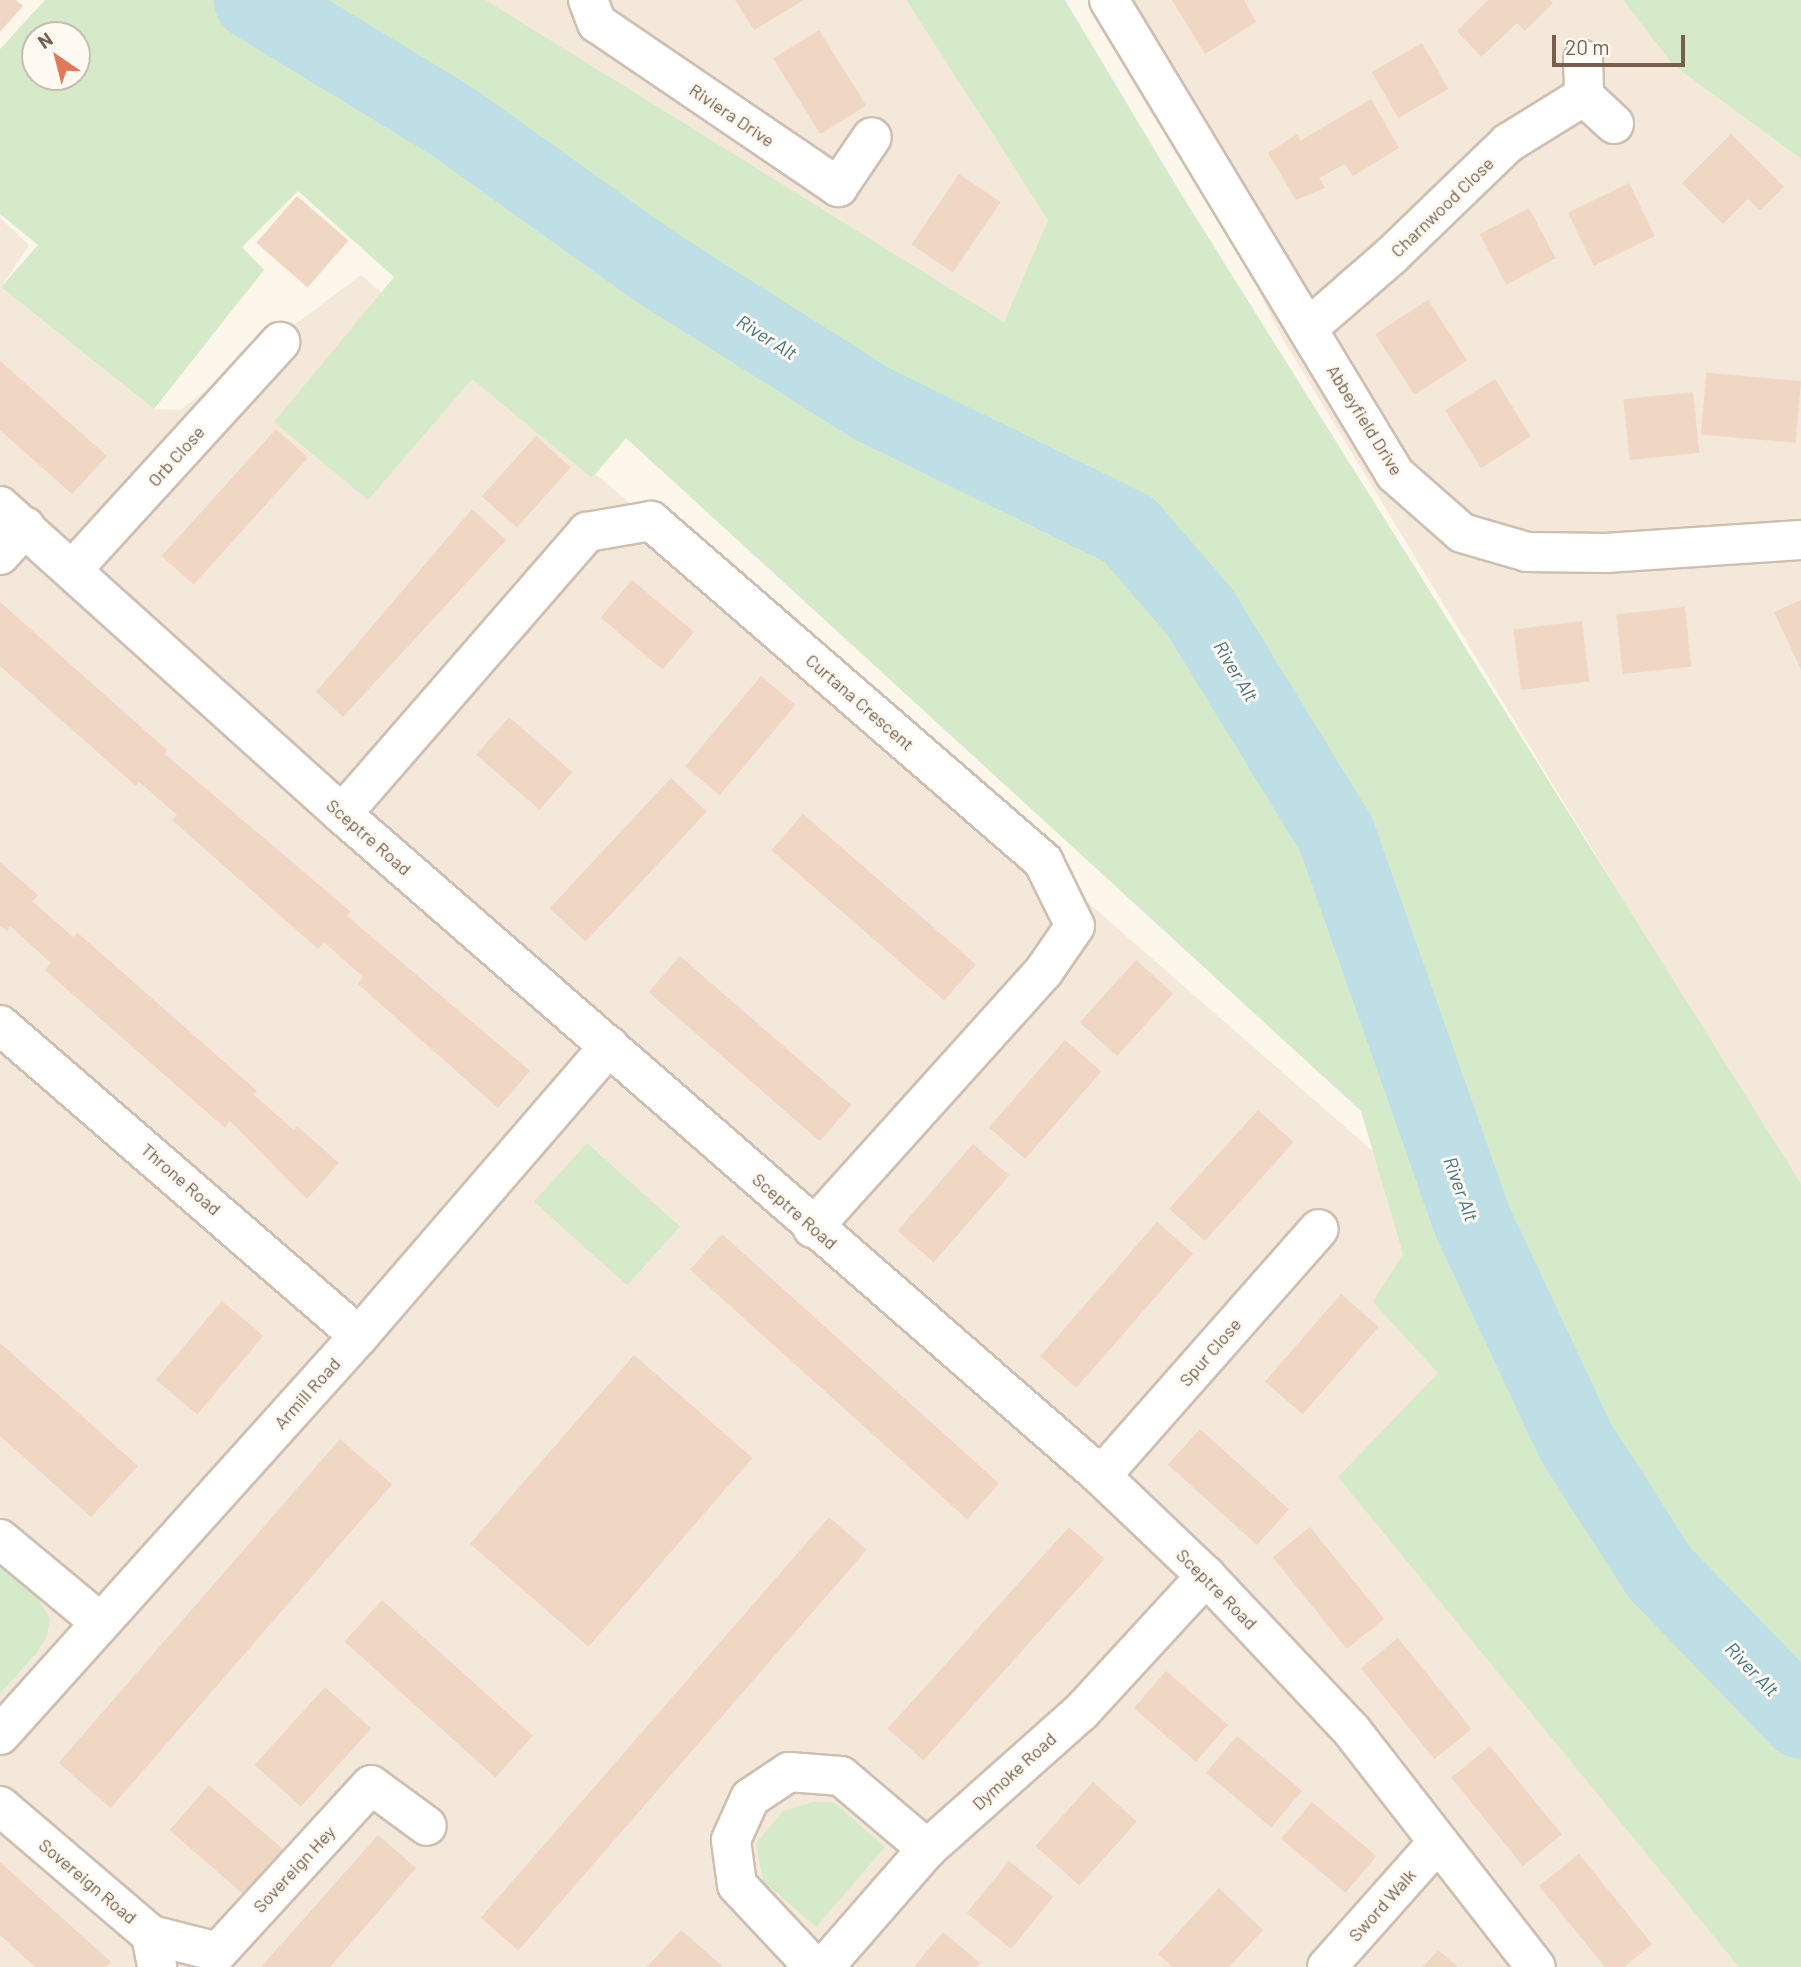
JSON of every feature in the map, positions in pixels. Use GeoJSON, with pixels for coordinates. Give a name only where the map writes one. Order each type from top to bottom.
{"type":"FeatureCollection","features":[{"type":"Feature","properties":{"kind":"street","name":"Riviera Drive"},"geometry":{"type":"LineString","coordinates":[[588,0],[597,23],[838,187],[872,137]]}},
{"type":"Feature","properties":{"kind":"street","name":"Abbeyfield Drive"},"geometry":{"type":"LineString","coordinates":[[1109,0],[1395,474],[1462,533],[1527,552],[1606,552],[1801,540]]}},
{"type":"Feature","properties":{"kind":"street","name":"Charnwood Close"},"geometry":{"type":"LineString","coordinates":[[1308,328],[1391,256],[1508,143],[1583,78],[1614,124]]}},
{"type":"Feature","properties":{"kind":"street","name":"Orb Close"},"geometry":{"type":"LineString","coordinates":[[72,570],[280,342]]}},
{"type":"Feature","properties":{"kind":"street","name":"Sceptre Road"},"geometry":{"type":"LineString","coordinates":[[13,517],[342,814],[813,1228],[1101,1476],[1206,1576],[1353,1731],[1536,1967]]}},
{"type":"Feature","properties":{"kind":"street"},"geometry":{"type":"LineString","coordinates":[[0,555],[13,517]]}},
{"type":"Feature","properties":{"kind":"street","name":"Curtana Crescent"},"geometry":{"type":"LineString","coordinates":[[342,814],[587,533],[651,521],[1043,861],[1075,926],[1044,971],[813,1228]]}},
{"type":"Feature","properties":{"kind":"street","name":"Throne Road"},"geometry":{"type":"LineString","coordinates":[[0,1025],[359,1336]]}},
{"type":"Feature","properties":{"kind":"street","name":"Armill Road"},"geometry":{"type":"LineString","coordinates":[[0,1735],[359,1336],[609,1046]]}},
{"type":"Feature","properties":{"kind":"street","name":"Spur Close"},"geometry":{"type":"LineString","coordinates":[[1101,1476],[1319,1229]]}},
{"type":"Feature","properties":{"kind":"street"},"geometry":{"type":"LineString","coordinates":[[0,1539],[100,1622]]}},
{"type":"Feature","properties":{"kind":"street","name":"Dymoke Road"},"geometry":{"type":"LineString","coordinates":[[824,1967],[927,1849],[1081,1712],[1206,1576]]}},
{"type":"Feature","properties":{"kind":"street"},"geometry":{"type":"LineString","coordinates":[[814,1967],[737,1885],[732,1840],[750,1798],[789,1772],[841,1776],[927,1849]]}},
{"type":"Feature","properties":{"kind":"street","name":"Sovereign Hey"},"geometry":{"type":"LineString","coordinates":[[154,1951],[218,1952],[371,1786],[427,1826]]}},
{"type":"Feature","properties":{"kind":"street","name":"Sovereign Road"},"geometry":{"type":"LineString","coordinates":[[0,1806],[154,1951]]}},
{"type":"Feature","properties":{"kind":"street","name":"Sword Walk"},"geometry":{"type":"LineString","coordinates":[[1327,1967],[1438,1842]]}},
{"type":"Feature","properties":{"kind":"shaded area"},"geometry":{"type":"Polygon","coordinates":[[[486,0],[906,0],[1048,220],[1004,322],[486,0]]]}},
{"type":"Feature","properties":{"kind":"shaded area"},"geometry":{"type":"Polygon","coordinates":[[[1109,0],[1623,0],[1673,65],[1801,159],[1801,1193],[1284,341],[1109,0]]]}},
{"type":"Feature","properties":{"kind":"shaded area"},"geometry":{"type":"Polygon","coordinates":[[[0,218],[29,245],[1,287],[154,409],[180,410],[361,275],[651,521],[1464,1231],[1779,1967],[0,1967],[0,218]]]}},
{"type":"Feature","properties":{"kind":"green space"},"geometry":{"type":"Polygon","coordinates":[[[45,0],[486,0],[1004,322],[1048,220],[906,0],[1065,0],[1178,189],[1801,1184],[1801,1967],[1739,1967],[1338,1477],[1438,1373],[1373,1302],[1403,1254],[1361,1111],[626,438],[592,478],[472,379],[368,500],[274,422],[394,277],[298,191],[242,247],[264,270],[154,409],[1,287],[38,245],[0,214],[0,49],[21,26],[21,91],[91,91],[91,21],[26,21],[45,0]]]}},
{"type":"Feature","properties":{"kind":"green space"},"geometry":{"type":"Polygon","coordinates":[[[1623,0],[1801,0],[1801,159],[1673,65],[1623,0]]]}},
{"type":"Feature","properties":{"kind":"green space"},"geometry":{"type":"Polygon","coordinates":[[[587,1143],[680,1227],[627,1285],[534,1202],[587,1143]]]}},
{"type":"Feature","properties":{"kind":"green space"},"geometry":{"type":"Polygon","coordinates":[[[0,1565],[36,1595],[50,1618],[47,1636],[37,1652],[0,1694],[0,1565]]]}},
{"type":"Feature","properties":{"kind":"green space"},"geometry":{"type":"Polygon","coordinates":[[[812,1802],[833,1802],[885,1847],[816,1927],[763,1881],[756,1843],[783,1811],[812,1802]]]}},
{"type":"Feature","properties":{"kind":"building"},"geometry":{"type":"Polygon","coordinates":[[[0,0],[16,0],[23,6],[0,32],[0,0]]]}},
{"type":"Feature","properties":{"kind":"building"},"geometry":{"type":"Polygon","coordinates":[[[735,0],[804,0],[754,30],[735,0]]]}},
{"type":"Feature","properties":{"kind":"building"},"geometry":{"type":"Polygon","coordinates":[[[1172,0],[1244,0],[1256,22],[1205,54],[1172,0]]]}},
{"type":"Feature","properties":{"kind":"building"},"geometry":{"type":"Polygon","coordinates":[[[1488,0],[1550,0],[1553,3],[1525,31],[1517,23],[1481,57],[1457,31],[1488,0]]]}},
{"type":"Feature","properties":{"kind":"building"},"geometry":{"type":"Polygon","coordinates":[[[819,30],[866,105],[820,134],[773,59],[819,30]]]}},
{"type":"Feature","properties":{"kind":"building"},"geometry":{"type":"Polygon","coordinates":[[[1422,43],[1448,89],[1398,118],[1372,72],[1422,43]]]}},
{"type":"Feature","properties":{"kind":"building"},"geometry":{"type":"Polygon","coordinates":[[[1371,99],[1399,148],[1353,176],[1345,164],[1319,178],[1325,188],[1296,200],[1268,153],[1297,134],[1300,141],[1371,99]]]}},
{"type":"Feature","properties":{"kind":"building"},"geometry":{"type":"Polygon","coordinates":[[[1731,134],[1784,187],[1760,211],[1748,199],[1723,224],[1682,183],[1731,134]]]}},
{"type":"Feature","properties":{"kind":"building"},"geometry":{"type":"Polygon","coordinates":[[[959,174],[1000,202],[953,272],[911,244],[959,174]]]}},
{"type":"Feature","properties":{"kind":"building"},"geometry":{"type":"Polygon","coordinates":[[[1629,183],[1655,236],[1594,266],[1568,213],[1629,183]]]}},
{"type":"Feature","properties":{"kind":"building"},"geometry":{"type":"Polygon","coordinates":[[[297,196],[348,241],[308,287],[256,243],[297,196]]]}},
{"type":"Feature","properties":{"kind":"building"},"geometry":{"type":"Polygon","coordinates":[[[1529,208],[1556,258],[1506,285],[1480,234],[1529,208]]]}},
{"type":"Feature","properties":{"kind":"building"},"geometry":{"type":"Polygon","coordinates":[[[1428,300],[1467,360],[1414,395],[1375,334],[1428,300]]]}},
{"type":"Feature","properties":{"kind":"building"},"geometry":{"type":"Polygon","coordinates":[[[0,361],[107,456],[72,494],[0,430],[0,361]]]}},
{"type":"Feature","properties":{"kind":"building"},"geometry":{"type":"Polygon","coordinates":[[[1706,373],[1801,381],[1796,443],[1701,434],[1706,373]]]}},
{"type":"Feature","properties":{"kind":"building"},"geometry":{"type":"Polygon","coordinates":[[[1495,379],[1531,437],[1481,468],[1445,410],[1495,379]]]}},
{"type":"Feature","properties":{"kind":"building"},"geometry":{"type":"Polygon","coordinates":[[[1693,392],[1699,453],[1630,460],[1623,399],[1693,392]]]}},
{"type":"Feature","properties":{"kind":"building"},"geometry":{"type":"Polygon","coordinates":[[[276,429],[308,458],[194,585],[162,556],[276,429]]]}},
{"type":"Feature","properties":{"kind":"building"},"geometry":{"type":"Polygon","coordinates":[[[536,436],[571,467],[517,528],[482,496],[536,436]]]}},
{"type":"Feature","properties":{"kind":"building"},"geometry":{"type":"Polygon","coordinates":[[[472,509],[506,540],[343,717],[316,692],[472,509]]]}},
{"type":"Feature","properties":{"kind":"building"},"geometry":{"type":"Polygon","coordinates":[[[632,580],[694,632],[663,670],[601,618],[632,580]]]}},
{"type":"Feature","properties":{"kind":"building"},"geometry":{"type":"Polygon","coordinates":[[[1801,600],[1801,670],[1774,612],[1801,600]]]}},
{"type":"Feature","properties":{"kind":"building"},"geometry":{"type":"Polygon","coordinates":[[[0,602],[167,750],[165,754],[351,912],[347,916],[530,1071],[498,1108],[358,984],[363,977],[324,942],[318,949],[172,820],[177,815],[139,782],[136,786],[0,666],[0,602]]]}},
{"type":"Feature","properties":{"kind":"building"},"geometry":{"type":"Polygon","coordinates":[[[1685,607],[1691,667],[1623,674],[1616,614],[1685,607]]]}},
{"type":"Feature","properties":{"kind":"building"},"geometry":{"type":"Polygon","coordinates":[[[1582,621],[1589,682],[1521,690],[1514,629],[1582,621]]]}},
{"type":"Feature","properties":{"kind":"building"},"geometry":{"type":"Polygon","coordinates":[[[761,676],[795,705],[720,795],[685,766],[761,676]]]}},
{"type":"Feature","properties":{"kind":"building"},"geometry":{"type":"Polygon","coordinates":[[[509,717],[572,772],[540,810],[476,755],[509,717]]]}},
{"type":"Feature","properties":{"kind":"building"},"geometry":{"type":"Polygon","coordinates":[[[671,778],[707,811],[585,942],[550,908],[671,778]]]}},
{"type":"Feature","properties":{"kind":"building"},"geometry":{"type":"Polygon","coordinates":[[[803,814],[976,964],[944,1000],[772,850],[803,814]]]}},
{"type":"Feature","properties":{"kind":"building"},"geometry":{"type":"Polygon","coordinates":[[[0,862],[38,895],[32,901],[73,937],[78,933],[257,1091],[254,1095],[294,1130],[297,1126],[339,1163],[307,1199],[230,1121],[225,1128],[45,970],[51,963],[10,926],[7,931],[0,925],[0,862]]]}},
{"type":"Feature","properties":{"kind":"building"},"geometry":{"type":"Polygon","coordinates":[[[680,956],[851,1105],[820,1141],[649,992],[680,956]]]}},
{"type":"Feature","properties":{"kind":"building"},"geometry":{"type":"Polygon","coordinates":[[[1136,960],[1173,993],[1117,1056],[1080,1022],[1136,960]]]}},
{"type":"Feature","properties":{"kind":"building"},"geometry":{"type":"Polygon","coordinates":[[[1065,1040],[1101,1071],[1025,1159],[989,1128],[1065,1040]]]}},
{"type":"Feature","properties":{"kind":"building"},"geometry":{"type":"Polygon","coordinates":[[[1258,1110],[1294,1142],[1205,1241],[1169,1209],[1258,1110]]]}},
{"type":"Feature","properties":{"kind":"building"},"geometry":{"type":"Polygon","coordinates":[[[973,1144],[1009,1175],[934,1262],[898,1231],[973,1144]]]}},
{"type":"Feature","properties":{"kind":"building"},"geometry":{"type":"Polygon","coordinates":[[[1157,1222],[1193,1253],[1076,1388],[1040,1356],[1157,1222]]]}},
{"type":"Feature","properties":{"kind":"building"},"geometry":{"type":"Polygon","coordinates":[[[722,1234],[999,1484],[967,1519],[690,1270],[722,1234]]]}},
{"type":"Feature","properties":{"kind":"building"},"geometry":{"type":"Polygon","coordinates":[[[1341,1294],[1379,1327],[1303,1414],[1265,1382],[1341,1294]]]}},
{"type":"Feature","properties":{"kind":"building"},"geometry":{"type":"Polygon","coordinates":[[[222,1301],[263,1336],[197,1415],[156,1380],[222,1301]]]}},
{"type":"Feature","properties":{"kind":"building"},"geometry":{"type":"Polygon","coordinates":[[[0,1343],[138,1466],[91,1517],[0,1436],[0,1343]]]}},
{"type":"Feature","properties":{"kind":"building"},"geometry":{"type":"Polygon","coordinates":[[[634,1355],[752,1458],[588,1647],[470,1544],[634,1355]]]}},
{"type":"Feature","properties":{"kind":"building"},"geometry":{"type":"Polygon","coordinates":[[[1200,1429],[1289,1509],[1257,1545],[1168,1465],[1200,1429]]]}},
{"type":"Feature","properties":{"kind":"building"},"geometry":{"type":"Polygon","coordinates":[[[340,1439],[392,1484],[111,1808],[59,1763],[340,1439]]]}},
{"type":"Feature","properties":{"kind":"building"},"geometry":{"type":"Polygon","coordinates":[[[829,1517],[867,1550],[518,1951],[481,1918],[829,1517]]]}},
{"type":"Feature","properties":{"kind":"building"},"geometry":{"type":"Polygon","coordinates":[[[1069,1527],[1105,1559],[923,1761],[888,1728],[1069,1527]]]}},
{"type":"Feature","properties":{"kind":"building"},"geometry":{"type":"Polygon","coordinates":[[[1310,1527],[1384,1619],[1347,1649],[1273,1557],[1310,1527]]]}},
{"type":"Feature","properties":{"kind":"building"},"geometry":{"type":"Polygon","coordinates":[[[382,1600],[533,1736],[495,1777],[345,1642],[382,1600]]]}},
{"type":"Feature","properties":{"kind":"building"},"geometry":{"type":"Polygon","coordinates":[[[1398,1638],[1472,1729],[1434,1759],[1361,1668],[1398,1638]]]}},
{"type":"Feature","properties":{"kind":"building"},"geometry":{"type":"Polygon","coordinates":[[[1166,1671],[1228,1725],[1196,1762],[1134,1708],[1166,1671]]]}},
{"type":"Feature","properties":{"kind":"building"},"geometry":{"type":"Polygon","coordinates":[[[325,1687],[371,1728],[301,1807],[255,1765],[325,1687]]]}},
{"type":"Feature","properties":{"kind":"building"},"geometry":{"type":"Polygon","coordinates":[[[1237,1736],[1302,1791],[1271,1827],[1206,1773],[1237,1736]]]}},
{"type":"Feature","properties":{"kind":"building"},"geometry":{"type":"Polygon","coordinates":[[[1490,1746],[1562,1835],[1523,1866],[1451,1777],[1490,1746]]]}},
{"type":"Feature","properties":{"kind":"building"},"geometry":{"type":"Polygon","coordinates":[[[1093,1782],[1137,1821],[1079,1885],[1035,1846],[1093,1782]]]}},
{"type":"Feature","properties":{"kind":"building"},"geometry":{"type":"Polygon","coordinates":[[[209,1785],[287,1853],[247,1898],[170,1830],[209,1785]]]}},
{"type":"Feature","properties":{"kind":"building"},"geometry":{"type":"Polygon","coordinates":[[[1312,1802],[1376,1856],[1345,1893],[1281,1839],[1312,1802]]]}},
{"type":"Feature","properties":{"kind":"building"},"geometry":{"type":"Polygon","coordinates":[[[378,1835],[416,1868],[330,1967],[261,1967],[378,1835]]]}},
{"type":"Feature","properties":{"kind":"building"},"geometry":{"type":"Polygon","coordinates":[[[1579,1854],[1652,1944],[1624,1967],[1605,1967],[1539,1886],[1579,1854]]]}},
{"type":"Feature","properties":{"kind":"building"},"geometry":{"type":"Polygon","coordinates":[[[1009,1861],[1053,1897],[1011,1949],[967,1913],[1009,1861]]]}},
{"type":"Feature","properties":{"kind":"building"},"geometry":{"type":"Polygon","coordinates":[[[0,1862],[111,1962],[106,1967],[35,1967],[0,1935],[0,1862]]]}},
{"type":"Feature","properties":{"kind":"building"},"geometry":{"type":"Polygon","coordinates":[[[1219,1888],[1263,1930],[1229,1967],[1173,1967],[1158,1954],[1219,1888]]]}},
{"type":"Feature","properties":{"kind":"building"},"geometry":{"type":"Polygon","coordinates":[[[681,1930],[712,1957],[723,1967],[647,1967],[681,1930]]]}},
{"type":"Feature","properties":{"kind":"building"},"geometry":{"type":"Polygon","coordinates":[[[943,1932],[980,1963],[977,1967],[914,1967],[943,1932]]]}},
{"type":"Feature","properties":{"kind":"building"},"geometry":{"type":"Polygon","coordinates":[[[1438,1950],[1458,1967],[1423,1967],[1438,1950]]]}},
{"type":"Feature","properties":{"kind":"waterway","name":"River Alt"},"geometry":{"type":"LineString","coordinates":[[253,0],[449,119],[656,267],[873,404],[1128,529],[1199,611],[1336,835],[1473,1223],[1575,1441],[1659,1572],[1801,1719]]}}]}
